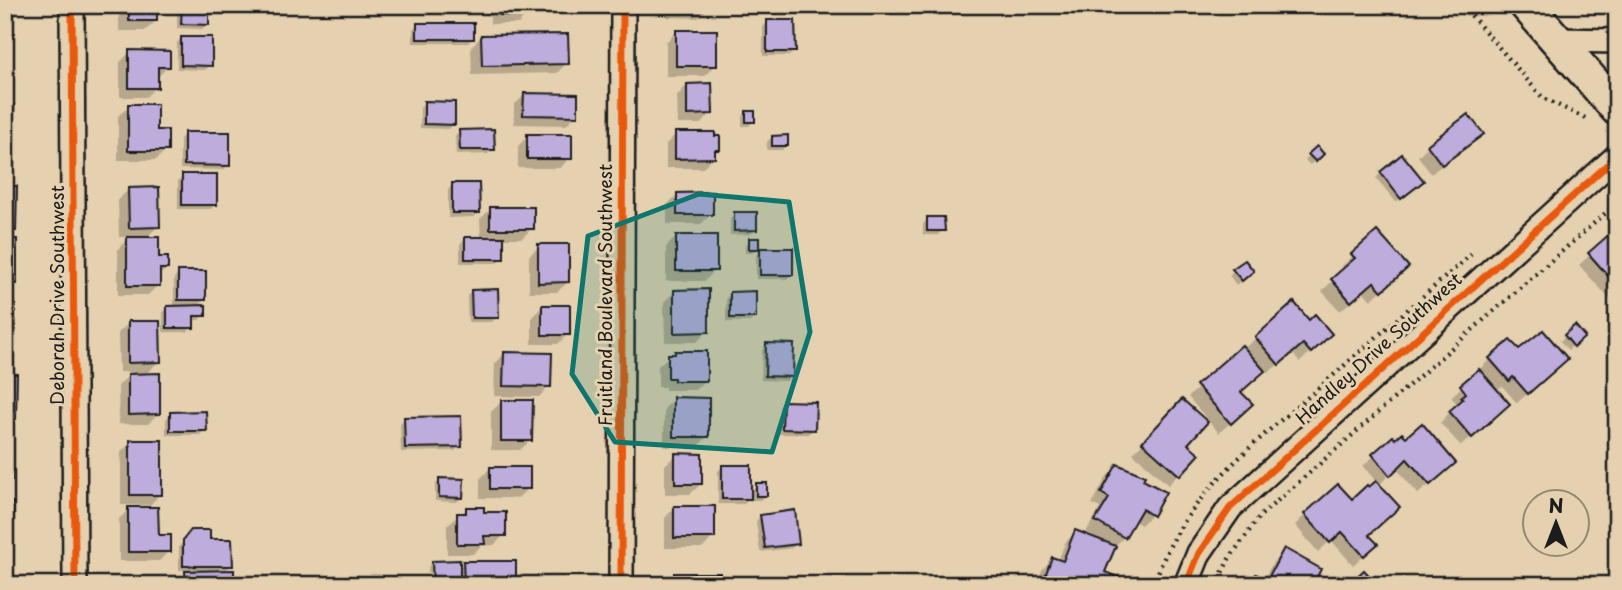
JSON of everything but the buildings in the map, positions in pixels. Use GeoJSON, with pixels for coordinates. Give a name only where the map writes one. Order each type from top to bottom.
{"type":"FeatureCollection","features":[{"type":"Feature","properties":{"kind":"main road"},"geometry":{"type":"LineString","coordinates":[[1526,5],[1556,40],[1606,117]]}},
{"type":"Feature","properties":{"kind":"street","name":"Deborah Drive Southwest"},"geometry":{"type":"LineString","coordinates":[[72,5],[75,585]]}},
{"type":"Feature","properties":{"kind":"street","name":"Fruitland Boulevard Southwest"},"geometry":{"type":"LineString","coordinates":[[621,585],[623,5]]}},
{"type":"Feature","properties":{"kind":"street"},"geometry":{"type":"LineString","coordinates":[[1556,40],[1617,41]]}},
{"type":"Feature","properties":{"kind":"street","name":"Handley Drive Southwest"},"geometry":{"type":"LineString","coordinates":[[1186,585],[1199,554],[1230,508],[1617,156]]}},
{"type":"Feature","properties":{"kind":"path"},"geometry":{"type":"LineString","coordinates":[[1462,5],[1543,99],[1606,117]]}},
{"type":"Feature","properties":{"kind":"path"},"geometry":{"type":"LineString","coordinates":[[1216,585],[1229,559],[1260,516],[1617,203]]}},
{"type":"Feature","properties":{"kind":"path"},"geometry":{"type":"LineString","coordinates":[[1154,585],[1157,573],[1181,527],[1223,472],[1482,245]]}},
{"type":"Feature","properties":{"kind":"highlighted area"},"geometry":{"type":"Polygon","coordinates":[[[699,194],[789,202],[810,332],[772,452],[615,442],[572,374],[588,236],[699,194]]]}},
{"type":"Feature","properties":{"kind":"cycle path"},"geometry":{"type":"LineString","coordinates":[[72,5],[75,585]]}},
{"type":"Feature","properties":{"kind":"cycle path"},"geometry":{"type":"LineString","coordinates":[[621,585],[623,5]]}},
{"type":"Feature","properties":{"kind":"cycle path"},"geometry":{"type":"LineString","coordinates":[[1186,585],[1199,553],[1230,508],[1617,156]]}}]}
